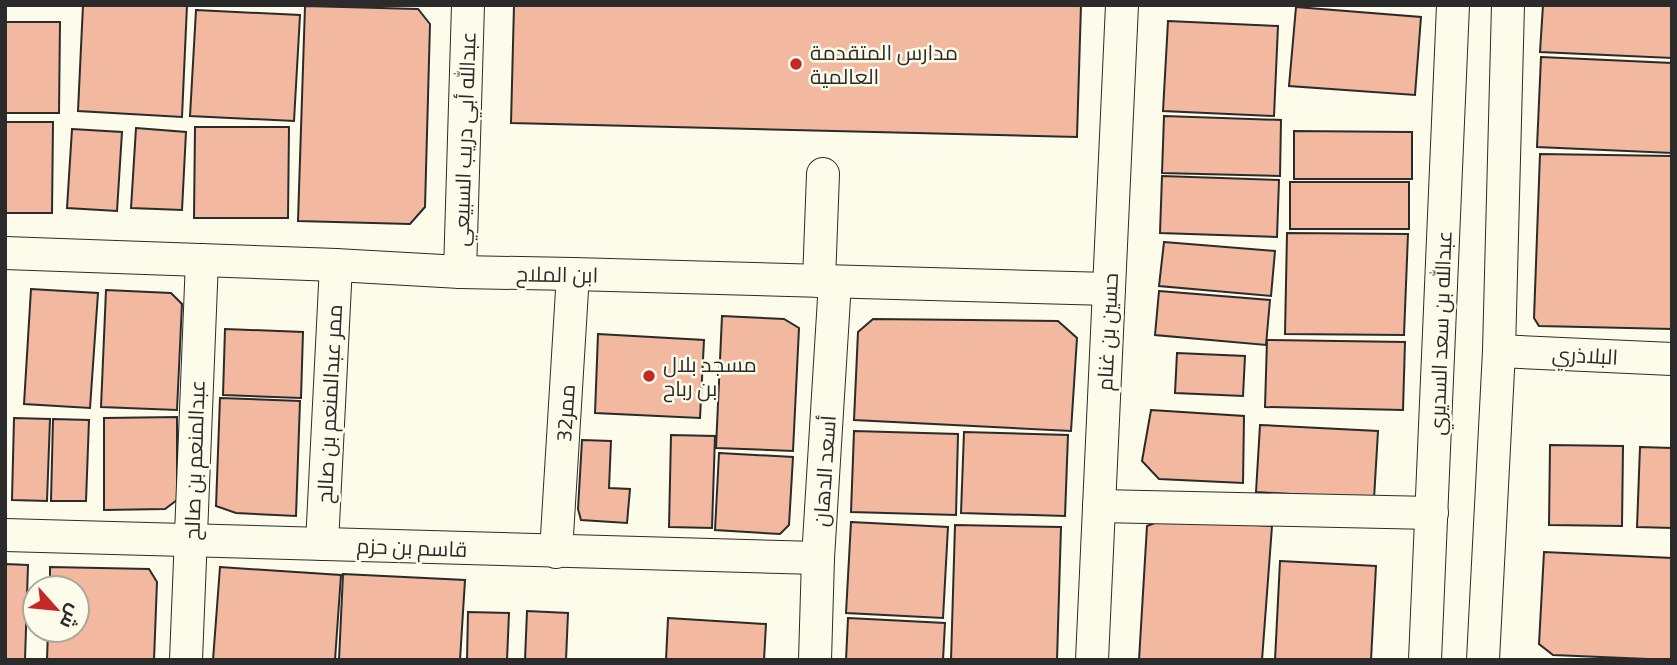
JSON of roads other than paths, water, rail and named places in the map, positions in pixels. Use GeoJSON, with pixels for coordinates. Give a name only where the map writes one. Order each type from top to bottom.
{"type":"FeatureCollection","features":[{"type":"Feature","properties":{"kind":"street","name":"عبدالله أبي دريب السبيعي"},"geometry":{"type":"LineString","coordinates":[[460,272],[468,5]]}},
{"type":"Feature","properties":{"kind":"street","name":"حسين بن غنام"},"geometry":{"type":"LineString","coordinates":[[1092,660],[1122,5]]}},
{"type":"Feature","properties":{"kind":"street","name":"عبدالله بن سعد السديري"},"geometry":{"type":"LineString","coordinates":[[1426,660],[1453,5]]}},
{"type":"Feature","properties":{"kind":"street"},"geometry":{"type":"LineString","coordinates":[[1483,660],[1499,351],[1508,5]]}},
{"type":"Feature","properties":{"kind":"street","name":"أسعد الدهان"},"geometry":{"type":"LineString","coordinates":[[815,660],[827,282],[823,174]]}},
{"type":"Feature","properties":{"kind":"street","name":"ابن الملاح"},"geometry":{"type":"LineString","coordinates":[[5,253],[460,272],[1109,289]]}},
{"type":"Feature","properties":{"kind":"street","name":"عبدالمنعم بن صالح"},"geometry":{"type":"LineString","coordinates":[[186,660],[202,260]]}},
{"type":"Feature","properties":{"kind":"street","name":"ممر عبدالمنعم بن صالح"},"geometry":{"type":"LineString","coordinates":[[322,544],[336,265]]}},
{"type":"Feature","properties":{"kind":"street","name":"ممر32"},"geometry":{"type":"LineString","coordinates":[[556,552],[573,274]]}},
{"type":"Feature","properties":{"kind":"street","name":"البلاذري"},"geometry":{"type":"LineString","coordinates":[[1499,351],[1672,359]]}},
{"type":"Feature","properties":{"kind":"street"},"geometry":{"type":"LineString","coordinates":[[1099,506],[1432,513]]}},
{"type":"Feature","properties":{"kind":"street","name":"قاسم بن حزم"},"geometry":{"type":"LineString","coordinates":[[5,535],[818,558]]}},
{"type":"Feature","properties":{"kind":"place","name":"مدارس المتقدمة العالمية"},"geometry":{"type":"Point","coordinates":[796,64]}},
{"type":"Feature","properties":{"kind":"place","name":"مسجد بلال بن رباح"},"geometry":{"type":"Point","coordinates":[649,376]}}]}
